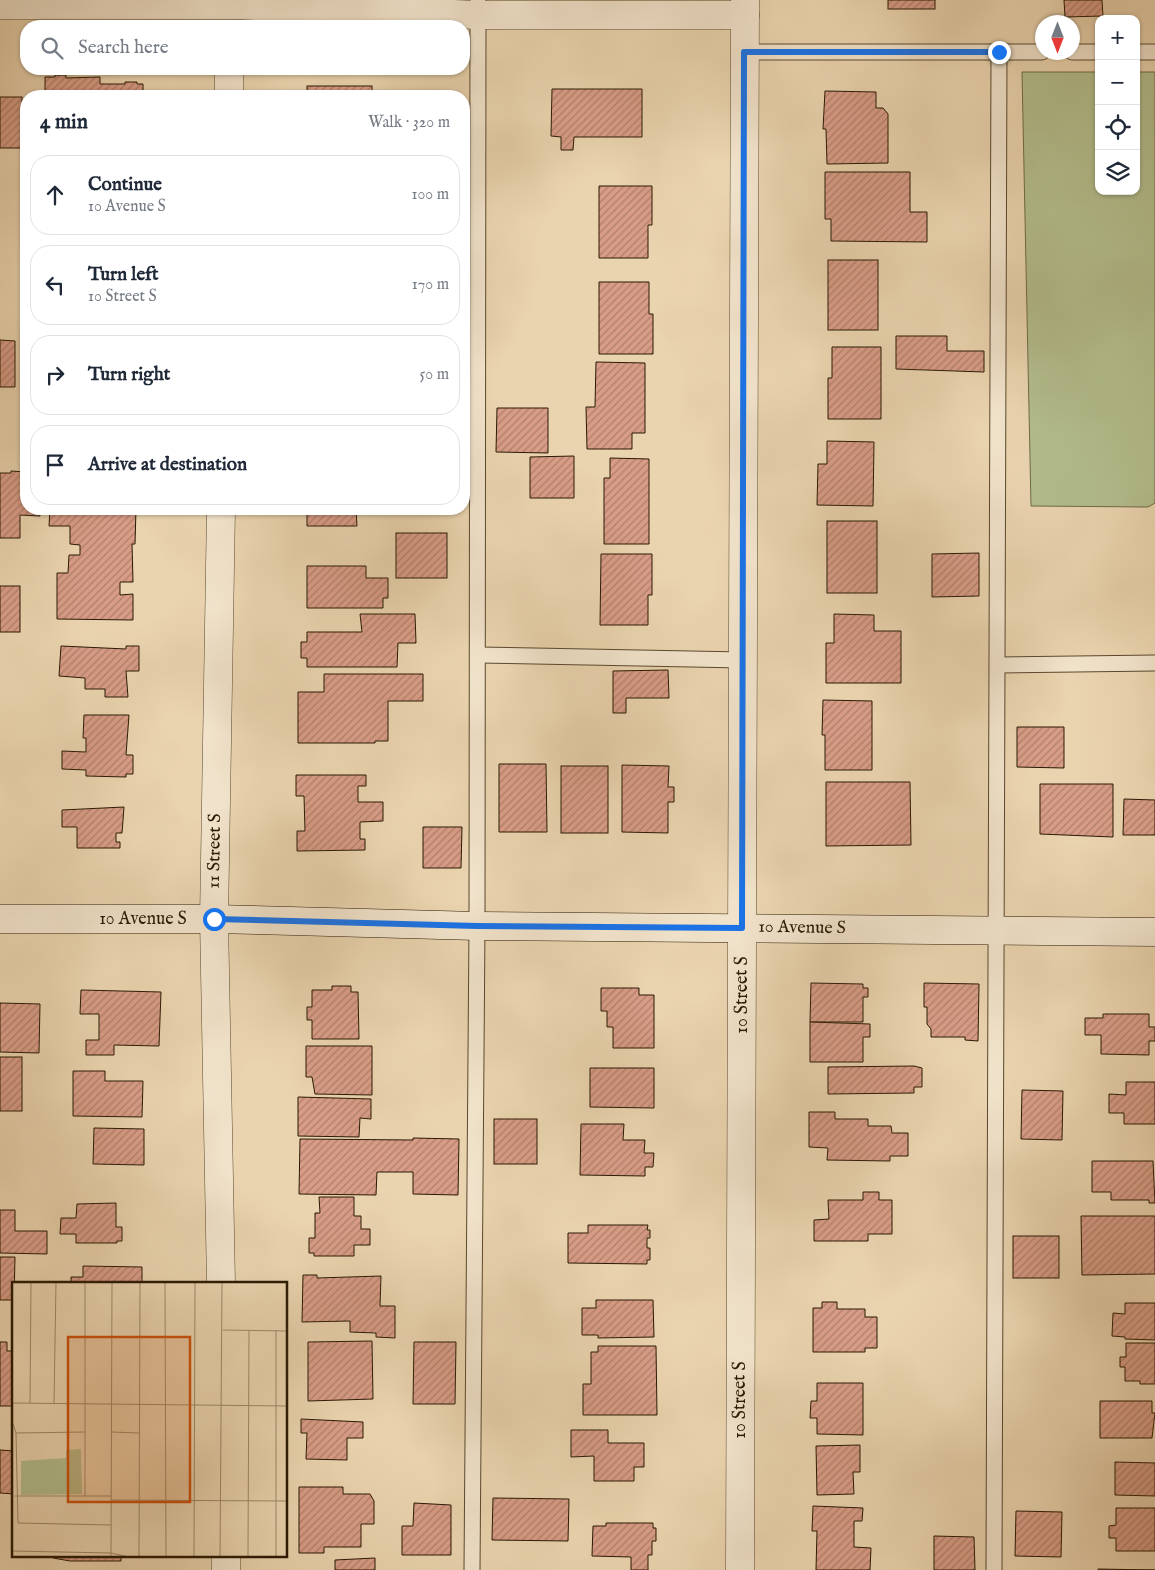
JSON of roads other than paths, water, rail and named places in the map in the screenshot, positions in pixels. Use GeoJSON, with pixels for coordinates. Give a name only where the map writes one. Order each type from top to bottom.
{"type":"FeatureCollection","features":[{"type":"Feature","properties":{"kind":"street"},"geometry":{"type":"LineString","coordinates":[[0,5],[230,10],[745,8]]}},
{"type":"Feature","properties":{"kind":"street","name":"10 Street S"},"geometry":{"type":"LineString","coordinates":[[740,1570],[745,8]]}},
{"type":"Feature","properties":{"kind":"street"},"geometry":{"type":"LineString","coordinates":[[229,75],[229,90]]}},
{"type":"Feature","properties":{"kind":"street","name":"11 Street S"},"geometry":{"type":"LineString","coordinates":[[221,515],[214,919],[221,1282]]}},
{"type":"Feature","properties":{"kind":"street","name":"10 Avenue S"},"geometry":{"type":"LineString","coordinates":[[0,919],[214,919],[477,926],[1155,932]]}},
{"type":"Feature","properties":{"kind":"lane"},"geometry":{"type":"LineString","coordinates":[[472,1570],[477,926],[478,8]]}},
{"type":"Feature","properties":{"kind":"lane"},"geometry":{"type":"LineString","coordinates":[[744,52],[1035,52]]}},
{"type":"Feature","properties":{"kind":"lane"},"geometry":{"type":"LineString","coordinates":[[994,1570],[999,52]]}},
{"type":"Feature","properties":{"kind":"lane"},"geometry":{"type":"LineString","coordinates":[[1080,52],[1095,52]]}},
{"type":"Feature","properties":{"kind":"lane"},"geometry":{"type":"LineString","coordinates":[[1140,52],[1155,52]]}},
{"type":"Feature","properties":{"kind":"lane"},"geometry":{"type":"LineString","coordinates":[[478,655],[743,660]]}},
{"type":"Feature","properties":{"kind":"lane"},"geometry":{"type":"LineString","coordinates":[[998,665],[1155,663]]}}]}
